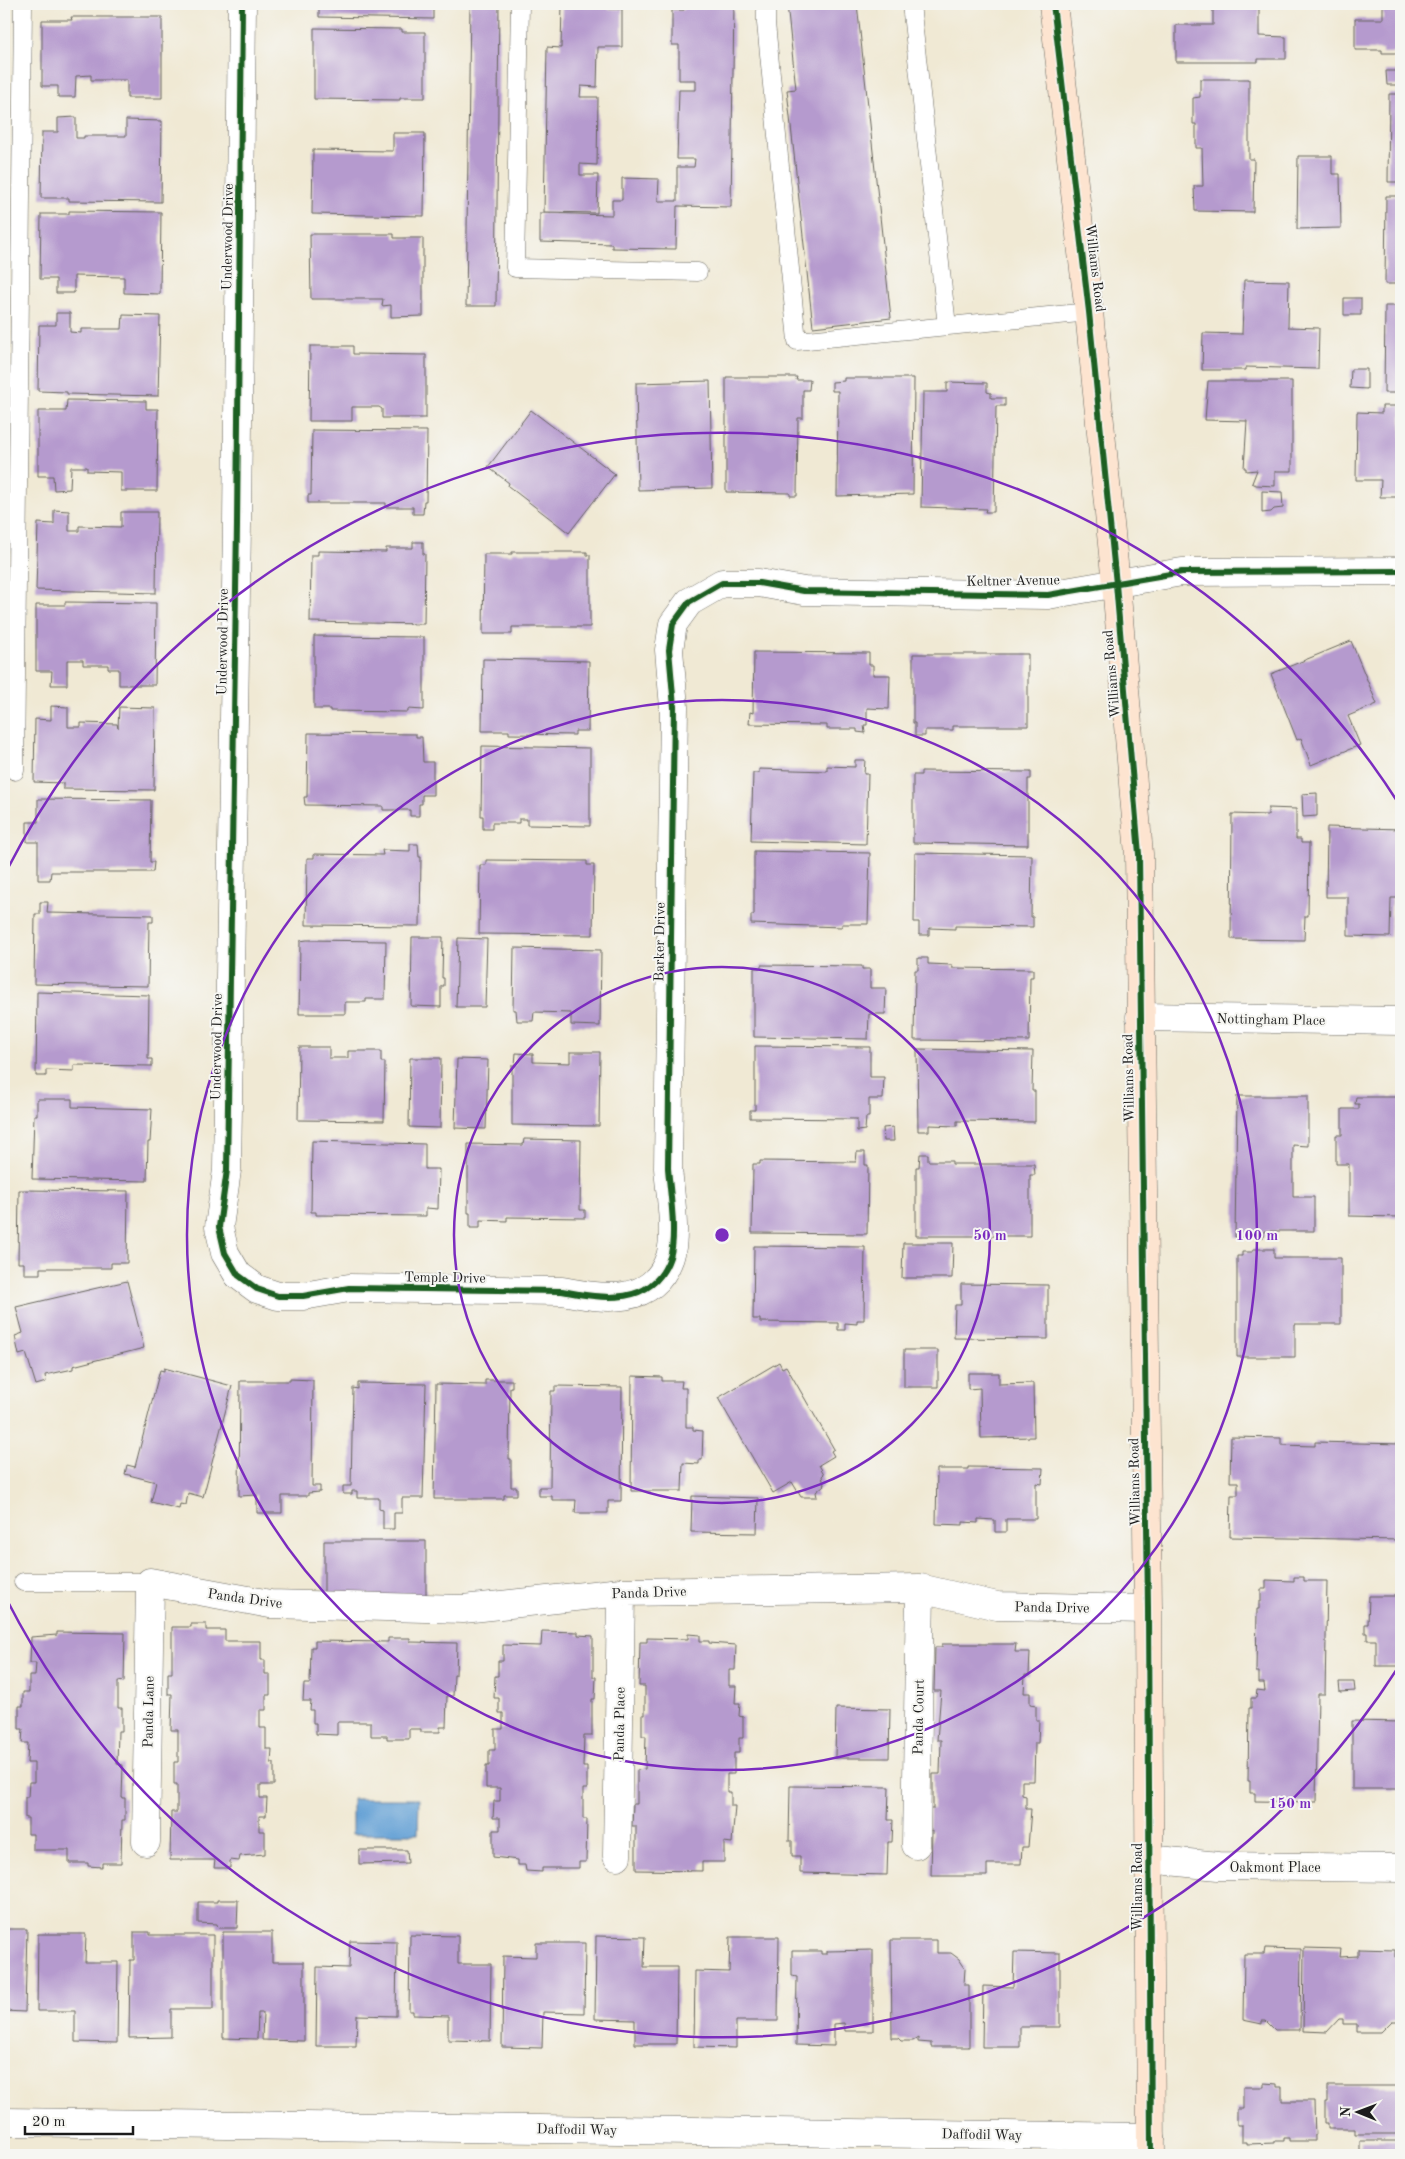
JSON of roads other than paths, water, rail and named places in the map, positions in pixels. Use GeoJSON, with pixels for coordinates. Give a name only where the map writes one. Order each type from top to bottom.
{"type":"FeatureCollection","features":[{"type":"Feature","properties":{"kind":"street","name":"Underwood Drive"},"geometry":{"type":"LineString","coordinates":[[238,1275],[224,1253],[219,1227],[227,1160],[242,4]]}},
{"type":"Feature","properties":{"kind":"street","name":"Williams Road"},"geometry":{"type":"LineString","coordinates":[[1053,4],[1089,312],[1116,584],[1139,854],[1148,1609],[1151,2146]]}},
{"type":"Feature","properties":{"kind":"street","name":"Keltner Avenue"},"geometry":{"type":"LineString","coordinates":[[689,602],[722,583],[759,583],[804,590],[1048,595],[1182,572],[1401,572]]}},
{"type":"Feature","properties":{"kind":"street","name":"Barker Drive"},"geometry":{"type":"LineString","coordinates":[[655,1284],[670,1256],[673,1224],[668,1168],[674,707],[669,650],[673,624],[689,602]]}},
{"type":"Feature","properties":{"kind":"street","name":"Nottingham Place"},"geometry":{"type":"LineString","coordinates":[[1140,1017],[1401,1021]]}},
{"type":"Feature","properties":{"kind":"street","name":"Temple Drive"},"geometry":{"type":"LineString","coordinates":[[238,1275],[257,1289],[278,1296],[303,1296],[349,1288],[562,1291],[593,1297],[626,1297],[655,1284]]}},
{"type":"Feature","properties":{"kind":"street","name":"Panda Drive"},"geometry":{"type":"LineString","coordinates":[[150,1582],[270,1604],[462,1609],[622,1592],[920,1588],[997,1606],[1148,1609]]}},
{"type":"Feature","properties":{"kind":"street","name":"Panda Lane"},"geometry":{"type":"LineString","coordinates":[[146,1842],[150,1582]]}},
{"type":"Feature","properties":{"kind":"street","name":"Panda Court"},"geometry":{"type":"LineString","coordinates":[[916,1845],[920,1588]]}},
{"type":"Feature","properties":{"kind":"street","name":"Panda Place"},"geometry":{"type":"LineString","coordinates":[[617,1856],[622,1592]]}},
{"type":"Feature","properties":{"kind":"street","name":"Oakmont Place"},"geometry":{"type":"LineString","coordinates":[[1149,1859],[1218,1866],[1401,1868]]}},
{"type":"Feature","properties":{"kind":"street","name":"Daffodil Way"},"geometry":{"type":"LineString","coordinates":[[4,2122],[1151,2146]]}},
{"type":"Feature","properties":{"kind":"lane"},"geometry":{"type":"LineString","coordinates":[[15,771],[23,4]]}},
{"type":"Feature","properties":{"kind":"lane"},"geometry":{"type":"LineString","coordinates":[[520,4],[515,268],[698,272]]}},
{"type":"Feature","properties":{"kind":"lane"},"geometry":{"type":"LineString","coordinates":[[766,4],[766,23],[797,341],[1089,312]]}},
{"type":"Feature","properties":{"kind":"lane"},"geometry":{"type":"LineString","coordinates":[[911,4],[947,326]]}},
{"type":"Feature","properties":{"kind":"lane"},"geometry":{"type":"LineString","coordinates":[[23,1582],[150,1582]]}},
{"type":"Feature","properties":{"kind":"water"},"geometry":{"type":"Polygon","coordinates":[[[352,1799],[419,1799],[418,1834],[352,1834],[352,1799]]]}}]}
